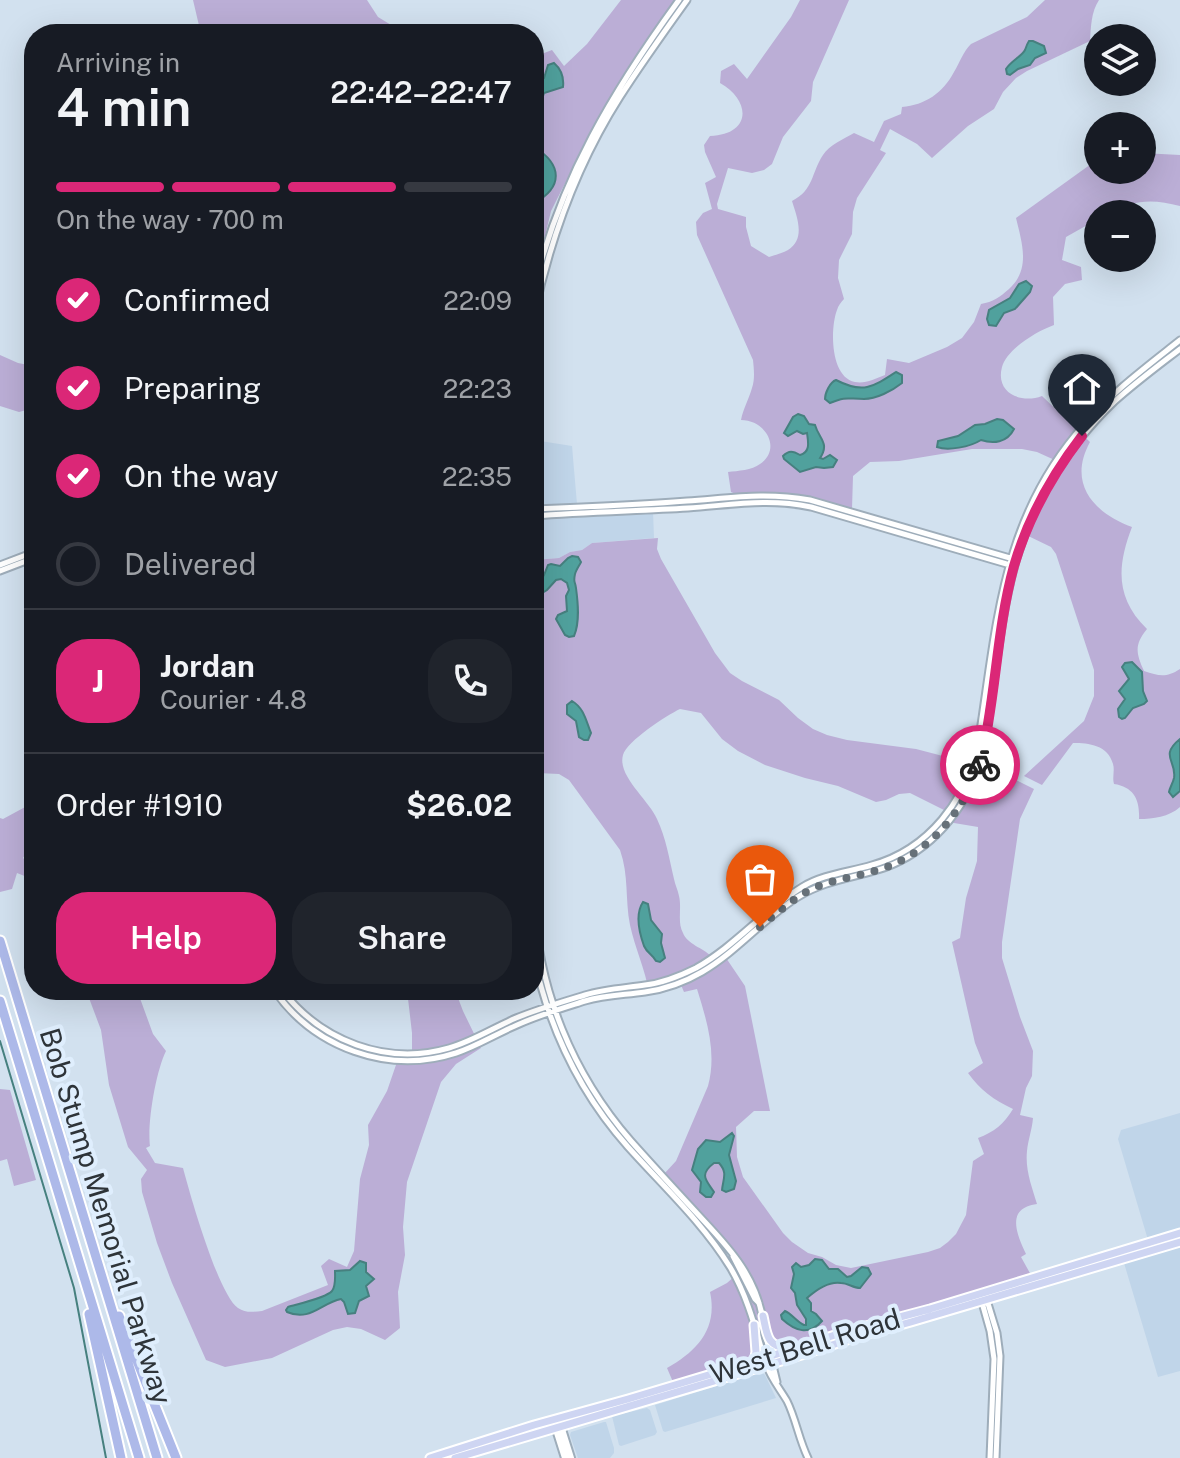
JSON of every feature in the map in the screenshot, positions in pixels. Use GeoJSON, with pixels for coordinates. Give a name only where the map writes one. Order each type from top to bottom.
{"type":"FeatureCollection","features":[{"type":"Feature","properties":{"kind":"highway","name":"Bob Stump Memorial Parkway"},"geometry":{"type":"LineString","coordinates":[[0,941],[157,1458]]}},
{"type":"Feature","properties":{"kind":"highway","name":"Bob Stump Memorial Parkway"},"geometry":{"type":"LineString","coordinates":[[0,1001],[139,1458]]}},
{"type":"Feature","properties":{"kind":"highway"},"geometry":{"type":"LineString","coordinates":[[60,1198],[121,1458]]}},
{"type":"Feature","properties":{"kind":"highway"},"geometry":{"type":"LineString","coordinates":[[105,1288],[115,1305],[176,1458]]}},
{"type":"Feature","properties":{"kind":"main road","name":"West Bell Road"},"geometry":{"type":"LineString","coordinates":[[1153,1246],[1180,1233]]}},
{"type":"Feature","properties":{"kind":"main road","name":"West Bell Road"},"geometry":{"type":"LineString","coordinates":[[557,1423],[618,1410],[648,1397],[768,1361],[1153,1246],[1180,1242]]}},
{"type":"Feature","properties":{"kind":"main road","name":"West Bell Road"},"geometry":{"type":"LineString","coordinates":[[430,1458],[652,1396],[680,1383],[754,1361],[768,1361],[847,1331],[983,1297]]}},
{"type":"Feature","properties":{"kind":"main road"},"geometry":{"type":"LineString","coordinates":[[763,1316],[767,1334],[773,1343],[779,1347],[798,1348]]}},
{"type":"Feature","properties":{"kind":"main road"},"geometry":{"type":"LineString","coordinates":[[754,1325],[754,1361]]}},
{"type":"Feature","properties":{"kind":"main road"},"geometry":{"type":"LineString","coordinates":[[557,1423],[568,1458]]}},
{"type":"Feature","properties":{"kind":"main road","name":"West Bell Road"},"geometry":{"type":"LineString","coordinates":[[455,1458],[465,1450]]}},
{"type":"Feature","properties":{"kind":"street"},"geometry":{"type":"LineString","coordinates":[[544,255],[582,153],[621,84],[679,0]]}},
{"type":"Feature","properties":{"kind":"street"},"geometry":{"type":"LineString","coordinates":[[544,280],[556,236],[588,156],[619,99],[687,0]]}},
{"type":"Feature","properties":{"kind":"street"},"geometry":{"type":"LineString","coordinates":[[291,1000],[304,1015],[330,1034],[367,1049],[397,1053],[429,1052],[453,1047],[514,1019],[596,998],[660,989],[691,977],[720,960],[797,897],[820,886],[884,868],[923,847],[941,831],[965,799],[980,765],[1011,563],[1036,494],[1067,445],[1110,398],[1180,340]]}},
{"type":"Feature","properties":{"kind":"street"},"geometry":{"type":"LineString","coordinates":[[1011,563],[1041,499],[1082,436],[1131,387],[1180,349]]}},
{"type":"Feature","properties":{"kind":"street"},"geometry":{"type":"LineString","coordinates":[[544,515],[692,508],[768,495],[810,500],[1011,563]]}},
{"type":"Feature","properties":{"kind":"street"},"geometry":{"type":"LineString","coordinates":[[544,508],[742,499]]}},
{"type":"Feature","properties":{"kind":"street"},"geometry":{"type":"LineString","coordinates":[[0,565],[24,556]]}},
{"type":"Feature","properties":{"kind":"street"},"geometry":{"type":"LineString","coordinates":[[0,571],[24,562]]}},
{"type":"Feature","properties":{"kind":"street"},"geometry":{"type":"LineString","coordinates":[[544,976],[551,1009],[592,1090],[632,1143],[732,1251],[746,1271],[763,1316],[768,1361]]}},
{"type":"Feature","properties":{"kind":"street"},"geometry":{"type":"LineString","coordinates":[[544,988],[569,1061],[602,1114],[699,1224],[733,1274],[808,1458]]}},
{"type":"Feature","properties":{"kind":"street"},"geometry":{"type":"LineString","coordinates":[[282,1000],[299,1020],[327,1040],[365,1055],[399,1060],[454,1053],[551,1009]]}},
{"type":"Feature","properties":{"kind":"street"},"geometry":{"type":"LineString","coordinates":[[732,1251],[760,1304]]}},
{"type":"Feature","properties":{"kind":"street"},"geometry":{"type":"LineString","coordinates":[[733,1274],[740,1270]]}},
{"type":"Feature","properties":{"kind":"street"},"geometry":{"type":"LineString","coordinates":[[983,1297],[994,1359],[990,1458]]}},
{"type":"Feature","properties":{"kind":"street"},"geometry":{"type":"LineString","coordinates":[[983,1297],[997,1333],[1000,1356],[996,1458]]}},
{"type":"Feature","properties":{"kind":"shaded area"},"geometry":{"type":"Polygon","coordinates":[[[193,0],[367,0],[378,17],[390,24],[199,24],[193,0]]]}},
{"type":"Feature","properties":{"kind":"shaded area"},"geometry":{"type":"Polygon","coordinates":[[[621,0],[677,0],[623,77],[590,134],[551,211],[544,240],[544,53],[552,50],[564,66],[587,44],[621,0]]]}},
{"type":"Feature","properties":{"kind":"shaded area"},"geometry":{"type":"Polygon","coordinates":[[[800,0],[849,0],[813,82],[811,101],[783,137],[772,164],[752,173],[728,168],[718,209],[746,217],[751,246],[769,257],[788,250],[797,240],[799,227],[792,201],[804,192],[829,148],[854,133],[874,142],[884,121],[901,114],[902,107],[926,101],[939,92],[971,44],[1027,17],[1045,0],[1099,0],[1092,24],[1084,24],[1084,44],[1016,78],[1003,92],[994,109],[968,126],[932,158],[917,144],[890,129],[880,150],[886,153],[857,198],[852,234],[839,260],[838,278],[844,299],[835,318],[834,351],[841,371],[855,382],[866,382],[885,375],[887,359],[909,363],[962,338],[974,322],[981,304],[1003,294],[1020,273],[1023,255],[1016,218],[1084,169],[1084,184],[1156,184],[1156,154],[1180,155],[1180,206],[1156,200],[1084,200],[1084,227],[1066,237],[1062,260],[1081,267],[1082,280],[1065,284],[1053,297],[1054,325],[1016,347],[1005,360],[1001,376],[1006,390],[1018,397],[1042,396],[1090,442],[1082,471],[1088,495],[1106,514],[1132,527],[1124,555],[1122,581],[1129,605],[1147,629],[1138,645],[1139,659],[1144,671],[1154,674],[1166,675],[1180,669],[1180,807],[1171,813],[1139,819],[1138,806],[1131,791],[1114,784],[1111,758],[1102,749],[1091,745],[1073,743],[1042,785],[1024,776],[1084,721],[1094,696],[1094,670],[1056,554],[1051,547],[1022,533],[1059,462],[1022,449],[972,449],[899,461],[870,462],[853,476],[852,509],[794,497],[731,492],[728,472],[760,464],[767,458],[770,443],[758,425],[741,420],[753,385],[753,360],[697,235],[696,222],[703,213],[712,209],[705,183],[716,177],[704,145],[710,136],[733,130],[740,124],[742,116],[738,99],[720,83],[721,71],[734,64],[747,79],[800,0]]]}},
{"type":"Feature","properties":{"kind":"shaded area"},"geometry":{"type":"Polygon","coordinates":[[[1029,41],[1044,46],[1046,53],[1035,58],[1030,65],[1007,74],[1006,69],[1024,52],[1029,41]]]}},
{"type":"Feature","properties":{"kind":"shaded area"},"geometry":{"type":"Polygon","coordinates":[[[554,63],[558,68],[563,87],[544,93],[544,78],[548,65],[554,63]]]}},
{"type":"Feature","properties":{"kind":"shaded area"},"geometry":{"type":"Polygon","coordinates":[[[544,155],[556,175],[551,190],[544,197],[544,155]]]}},
{"type":"Feature","properties":{"kind":"shaded area"},"geometry":{"type":"Polygon","coordinates":[[[1026,281],[1032,286],[1030,292],[1015,309],[1004,313],[996,326],[989,325],[989,310],[1010,298],[1019,284],[1026,281]]]}},
{"type":"Feature","properties":{"kind":"shaded area"},"geometry":{"type":"Polygon","coordinates":[[[0,355],[24,364],[24,411],[0,406],[0,355]]]}},
{"type":"Feature","properties":{"kind":"shaded area"},"geometry":{"type":"Polygon","coordinates":[[[896,372],[902,375],[902,383],[879,396],[830,403],[825,399],[828,388],[836,380],[861,388],[881,382],[896,372]]]}},
{"type":"Feature","properties":{"kind":"shaded area"},"geometry":{"type":"Polygon","coordinates":[[[798,414],[804,416],[809,424],[815,425],[824,445],[820,458],[830,455],[837,460],[833,467],[816,467],[800,472],[784,459],[787,453],[800,455],[807,449],[807,433],[797,431],[788,436],[784,433],[798,414]]]}},
{"type":"Feature","properties":{"kind":"shaded area"},"geometry":{"type":"Polygon","coordinates":[[[997,419],[1014,429],[1004,440],[981,440],[953,448],[937,447],[938,441],[997,419]]]}},
{"type":"Feature","properties":{"kind":"shaded area"},"geometry":{"type":"Polygon","coordinates":[[[544,442],[572,446],[577,504],[544,504],[544,442]]]}},
{"type":"Feature","properties":{"kind":"shaded area"},"geometry":{"type":"Polygon","coordinates":[[[653,511],[654,538],[592,543],[559,558],[544,559],[544,516],[653,511]]]}},
{"type":"Feature","properties":{"kind":"shaded area"},"geometry":{"type":"Polygon","coordinates":[[[658,538],[657,549],[661,559],[715,653],[730,673],[779,700],[813,729],[847,740],[939,755],[1012,778],[1034,789],[1020,819],[1002,942],[1002,958],[1033,1051],[1032,1076],[1020,1115],[1033,1118],[1027,1158],[1037,1204],[1021,1211],[1016,1223],[1026,1254],[1021,1257],[1031,1275],[673,1382],[667,1368],[688,1354],[708,1328],[712,1305],[710,1292],[727,1283],[746,1266],[664,1174],[676,1161],[711,1074],[710,1037],[697,989],[684,992],[681,985],[649,992],[630,925],[625,869],[620,850],[569,780],[559,774],[544,773],[544,559],[582,550],[592,543],[658,538]],[[680,709],[632,743],[623,755],[622,763],[663,833],[679,894],[680,924],[685,937],[711,956],[720,949],[745,986],[770,1111],[754,1111],[736,1127],[737,1157],[743,1177],[792,1242],[836,1265],[851,1268],[940,1248],[956,1234],[966,1215],[973,1161],[984,1154],[978,1138],[998,1127],[1013,1109],[988,1094],[968,1073],[983,1063],[975,1043],[952,942],[960,938],[966,898],[977,861],[978,827],[954,823],[942,817],[946,811],[910,793],[876,802],[838,786],[765,765],[722,739],[701,713],[680,709]]]}},
{"type":"Feature","properties":{"kind":"shaded area"},"geometry":{"type":"Polygon","coordinates":[[[578,557],[581,562],[574,579],[577,625],[574,636],[569,637],[556,619],[567,611],[567,583],[556,580],[544,592],[544,575],[548,565],[560,566],[568,558],[578,557]]]}},
{"type":"Feature","properties":{"kind":"shaded area"},"geometry":{"type":"Polygon","coordinates":[[[1132,662],[1142,672],[1147,701],[1133,708],[1122,719],[1118,709],[1125,699],[1119,691],[1129,679],[1122,667],[1132,662]]]}},
{"type":"Feature","properties":{"kind":"shaded area"},"geometry":{"type":"Polygon","coordinates":[[[572,701],[586,719],[591,733],[588,740],[579,737],[576,721],[567,714],[567,705],[572,701]]]}},
{"type":"Feature","properties":{"kind":"shaded area"},"geometry":{"type":"Polygon","coordinates":[[[1180,739],[1180,791],[1173,797],[1169,792],[1174,780],[1170,754],[1180,739]]]}},
{"type":"Feature","properties":{"kind":"shaded area"},"geometry":{"type":"Polygon","coordinates":[[[24,808],[24,876],[17,873],[12,889],[0,892],[0,818],[24,808]]]}},
{"type":"Feature","properties":{"kind":"shaded area"},"geometry":{"type":"Polygon","coordinates":[[[643,902],[648,904],[651,920],[662,934],[665,958],[660,962],[642,941],[638,918],[643,902]]]}},
{"type":"Feature","properties":{"kind":"shaded area"},"geometry":{"type":"Polygon","coordinates":[[[90,1000],[141,1000],[153,1034],[166,1051],[153,1097],[150,1146],[146,1148],[155,1163],[183,1168],[222,1284],[238,1308],[252,1312],[262,1311],[328,1285],[321,1266],[329,1259],[347,1267],[354,1251],[360,1179],[369,1145],[368,1125],[387,1091],[397,1062],[412,1061],[408,1000],[459,1000],[481,1048],[456,1064],[441,1082],[407,1182],[403,1227],[405,1255],[398,1292],[400,1328],[385,1340],[361,1329],[347,1327],[333,1330],[272,1358],[225,1367],[206,1360],[157,1243],[142,1192],[141,1179],[147,1170],[128,1147],[109,1085],[101,1030],[90,1000]]]}},
{"type":"Feature","properties":{"kind":"shaded area"},"geometry":{"type":"Polygon","coordinates":[[[0,1089],[10,1090],[36,1180],[14,1186],[7,1159],[0,1161],[0,1089]]]}},
{"type":"Feature","properties":{"kind":"shaded area"},"geometry":{"type":"Polygon","coordinates":[[[1180,1113],[1180,1228],[1148,1240],[1118,1139],[1121,1130],[1180,1113]]]}},
{"type":"Feature","properties":{"kind":"shaded area"},"geometry":{"type":"Polygon","coordinates":[[[732,1133],[729,1155],[736,1181],[734,1189],[722,1190],[723,1170],[719,1163],[714,1163],[705,1175],[714,1192],[711,1197],[706,1197],[700,1192],[701,1182],[692,1170],[698,1149],[706,1140],[720,1142],[732,1133]]]}},
{"type":"Feature","properties":{"kind":"shaded area"},"geometry":{"type":"Polygon","coordinates":[[[1180,1245],[1180,1371],[1158,1377],[1124,1263],[1180,1245]]]}},
{"type":"Feature","properties":{"kind":"shaded area"},"geometry":{"type":"Polygon","coordinates":[[[815,1259],[822,1260],[829,1269],[838,1269],[847,1277],[862,1267],[868,1268],[871,1274],[860,1288],[832,1283],[811,1295],[807,1298],[811,1311],[822,1321],[812,1329],[797,1329],[781,1315],[785,1311],[806,1325],[791,1288],[792,1267],[796,1263],[801,1267],[809,1265],[815,1259]]]}},
{"type":"Feature","properties":{"kind":"shaded area"},"geometry":{"type":"Polygon","coordinates":[[[360,1261],[366,1263],[366,1272],[374,1279],[366,1286],[369,1296],[359,1301],[355,1313],[348,1314],[341,1299],[302,1315],[287,1312],[288,1307],[329,1294],[334,1287],[335,1271],[350,1270],[360,1261]]]}},
{"type":"Feature","properties":{"kind":"shaded area"},"geometry":{"type":"Polygon","coordinates":[[[762,1372],[776,1398],[663,1431],[655,1405],[762,1372]]]}},
{"type":"Feature","properties":{"kind":"shaded area"},"geometry":{"type":"Polygon","coordinates":[[[647,1408],[657,1432],[655,1435],[619,1445],[612,1416],[647,1408]]]}},
{"type":"Feature","properties":{"kind":"shaded area"},"geometry":{"type":"Polygon","coordinates":[[[606,1422],[614,1453],[610,1458],[578,1458],[571,1432],[606,1422]]]}},
{"type":"Feature","properties":{"kind":"waterway"},"geometry":{"type":"LineString","coordinates":[[0,1041],[74,1288],[106,1458]]}},
{"type":"Feature","properties":{"kind":"way so far"},"geometry":{"type":"LineString","coordinates":[[760,927],[810,890],[884,868],[923,847],[958,810],[980,765]]}},
{"type":"Feature","properties":{"kind":"route"},"geometry":{"type":"LineString","coordinates":[[980,765],[1015,564],[1041,499],[1082,436]]}}]}
